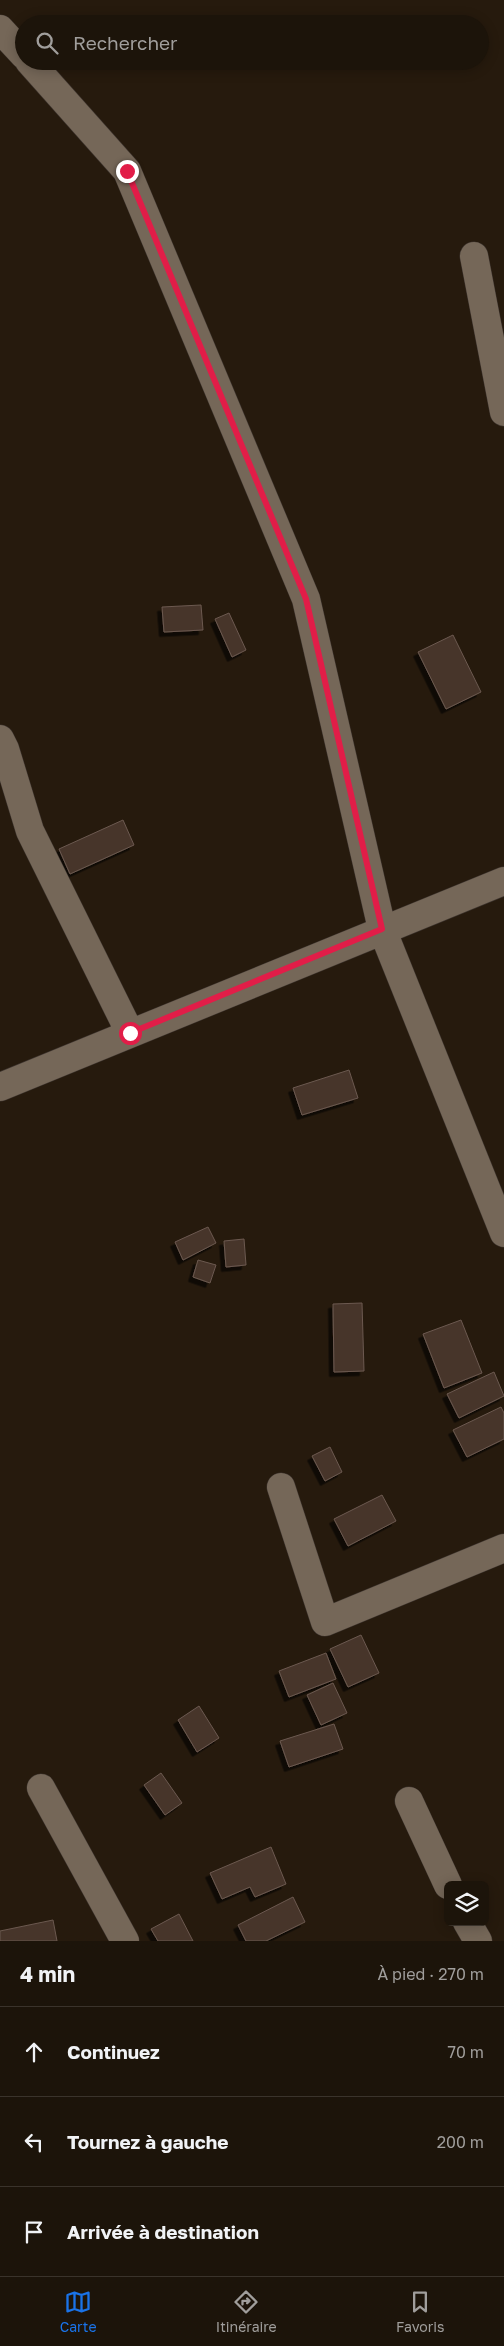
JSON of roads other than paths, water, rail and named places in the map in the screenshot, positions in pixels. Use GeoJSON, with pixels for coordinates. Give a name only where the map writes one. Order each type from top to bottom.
{"type":"FeatureCollection","features":[{"type":"Feature","properties":{"kind":"street"},"geometry":{"type":"LineString","coordinates":[[0,30],[15,46]]}},
{"type":"Feature","properties":{"kind":"street"},"geometry":{"type":"LineString","coordinates":[[37,70],[127,171],[306,599],[382,929],[504,1233]]}},
{"type":"Feature","properties":{"kind":"street"},"geometry":{"type":"LineString","coordinates":[[474,256],[496,319],[503,398]]}},
{"type":"Feature","properties":{"kind":"street"},"geometry":{"type":"LineString","coordinates":[[0,739],[5,748],[30,831],[130,1033]]}},
{"type":"Feature","properties":{"kind":"street"},"geometry":{"type":"LineString","coordinates":[[0,1087],[382,929],[504,881]]}},
{"type":"Feature","properties":{"kind":"street"},"geometry":{"type":"LineString","coordinates":[[281,1487],[325,1622],[504,1548]]}},
{"type":"Feature","properties":{"kind":"street"},"geometry":{"type":"LineString","coordinates":[[41,1788],[125,1941]]}},
{"type":"Feature","properties":{"kind":"street"},"geometry":{"type":"LineString","coordinates":[[409,1801],[446,1881]]}},
{"type":"Feature","properties":{"kind":"street"},"geometry":{"type":"LineString","coordinates":[[469,1926],[478,1941]]}}]}
